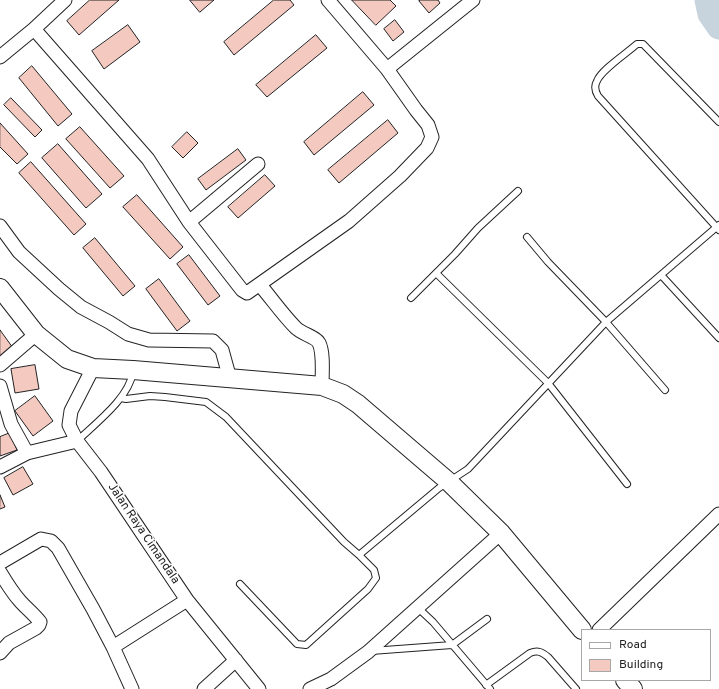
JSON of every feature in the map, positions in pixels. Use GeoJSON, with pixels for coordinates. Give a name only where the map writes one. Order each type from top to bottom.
{"type":"FeatureCollection","features":[{"type":"Feature","properties":{"kind":"street"},"geometry":{"type":"LineString","coordinates":[[0,56],[34,29],[51,4],[65,0]]}},
{"type":"Feature","properties":{"kind":"street"},"geometry":{"type":"LineString","coordinates":[[34,29],[148,159],[188,222],[242,290],[247,293],[349,221],[400,176],[427,148],[432,137],[428,125],[387,69],[328,0]]}},
{"type":"Feature","properties":{"kind":"street"},"geometry":{"type":"LineString","coordinates":[[387,69],[473,0]]}},
{"type":"Feature","properties":{"kind":"street"},"geometry":{"type":"LineString","coordinates":[[188,222],[258,164]]}},
{"type":"Feature","properties":{"kind":"street"},"geometry":{"type":"LineString","coordinates":[[0,226],[19,252],[44,276],[81,307],[128,334],[149,340],[213,341],[222,350],[230,379]]}},
{"type":"Feature","properties":{"kind":"street"},"geometry":{"type":"LineString","coordinates":[[260,285],[297,329],[316,339],[319,343],[321,350],[322,386]]}},
{"type":"Feature","properties":{"kind":"street"},"geometry":{"type":"LineString","coordinates":[[0,288],[36,334],[67,358],[93,368],[322,386],[343,394],[358,404],[449,482],[501,533],[581,629]]}},
{"type":"Feature","properties":{"kind":"street"},"geometry":{"type":"LineString","coordinates":[[0,365],[36,334]]}},
{"type":"Feature","properties":{"kind":"street","name":"Jalan Raya Cimandala"},"geometry":{"type":"LineString","coordinates":[[93,368],[71,411],[70,425],[76,441],[101,472],[187,600],[259,689]]}},
{"type":"Feature","properties":{"kind":"street"},"geometry":{"type":"LineString","coordinates":[[0,386],[11,424],[27,452]]}},
{"type":"Feature","properties":{"kind":"street"},"geometry":{"type":"LineString","coordinates":[[0,467],[27,452],[76,441]]}},
{"type":"Feature","properties":{"kind":"street"},"geometry":{"type":"LineString","coordinates":[[600,629],[719,514]]}},
{"type":"Feature","properties":{"kind":"street"},"geometry":{"type":"LineString","coordinates":[[310,689],[331,679],[368,652],[501,533]]}},
{"type":"Feature","properties":{"kind":"street"},"geometry":{"type":"LineString","coordinates":[[0,562],[41,538],[51,541],[58,548],[113,647],[132,689]]}},
{"type":"Feature","properties":{"kind":"street"},"geometry":{"type":"LineString","coordinates":[[0,572],[20,602],[32,612],[40,622],[36,628],[9,643],[0,652]]}},
{"type":"Feature","properties":{"kind":"street"},"geometry":{"type":"LineString","coordinates":[[113,647],[187,600]]}},
{"type":"Feature","properties":{"kind":"street"},"geometry":{"type":"LineString","coordinates":[[204,689],[236,660]]}},
{"type":"Feature","properties":{"kind":"street"},"geometry":{"type":"LineString","coordinates":[[626,681],[633,689]]}},
{"type":"Feature","properties":{"kind":"lane"},"geometry":{"type":"LineString","coordinates":[[359,556],[439,488],[468,469],[606,322],[718,227],[598,96],[596,91],[596,83],[600,75],[637,44],[643,44],[719,122]]}},
{"type":"Feature","properties":{"kind":"lane"},"geometry":{"type":"LineString","coordinates":[[411,298],[455,254],[478,228],[518,191]]}},
{"type":"Feature","properties":{"kind":"lane"},"geometry":{"type":"LineString","coordinates":[[527,237],[548,262],[606,322],[665,390]]}},
{"type":"Feature","properties":{"kind":"lane"},"geometry":{"type":"LineString","coordinates":[[436,273],[548,383],[627,484]]}},
{"type":"Feature","properties":{"kind":"lane"},"geometry":{"type":"LineString","coordinates":[[661,275],[719,338]]}},
{"type":"Feature","properties":{"kind":"lane"},"geometry":{"type":"LineString","coordinates":[[76,441],[121,398],[131,380],[133,370]]}},
{"type":"Feature","properties":{"kind":"lane"},"geometry":{"type":"LineString","coordinates":[[121,398],[126,399],[150,396],[206,402],[226,417],[333,531],[374,570],[376,578],[368,589],[306,645],[297,644],[240,584]]}},
{"type":"Feature","properties":{"kind":"lane"},"geometry":{"type":"LineString","coordinates":[[417,607],[433,622],[488,687],[530,653],[535,651],[544,653],[576,689]]}},
{"type":"Feature","properties":{"kind":"lane"},"geometry":{"type":"LineString","coordinates":[[368,652],[452,645],[488,619]]}},
{"type":"Feature","properties":{"kind":"building"},"geometry":{"type":"Polygon","coordinates":[[[90,0],[119,0],[79,35],[67,21],[90,0]]]}},
{"type":"Feature","properties":{"kind":"building"},"geometry":{"type":"Polygon","coordinates":[[[190,0],[214,0],[200,12],[190,0]]]}},
{"type":"Feature","properties":{"kind":"building"},"geometry":{"type":"Polygon","coordinates":[[[274,0],[290,0],[294,5],[234,55],[224,42],[274,0]]]}},
{"type":"Feature","properties":{"kind":"building"},"geometry":{"type":"Polygon","coordinates":[[[352,0],[390,0],[396,6],[376,25],[352,0]]]}},
{"type":"Feature","properties":{"kind":"building"},"geometry":{"type":"Polygon","coordinates":[[[438,0],[440,3],[429,13],[419,1],[438,0]]]}},
{"type":"Feature","properties":{"kind":"building"},"geometry":{"type":"Polygon","coordinates":[[[395,20],[404,32],[393,41],[384,29],[395,20]]]}},
{"type":"Feature","properties":{"kind":"building"},"geometry":{"type":"Polygon","coordinates":[[[128,25],[140,42],[104,69],[92,51],[128,25]]]}},
{"type":"Feature","properties":{"kind":"building"},"geometry":{"type":"Polygon","coordinates":[[[316,35],[327,48],[267,97],[256,85],[316,35]]]}},
{"type":"Feature","properties":{"kind":"building"},"geometry":{"type":"Polygon","coordinates":[[[32,66],[72,114],[58,126],[19,78],[32,66]]]}},
{"type":"Feature","properties":{"kind":"building"},"geometry":{"type":"Polygon","coordinates":[[[363,92],[374,105],[314,155],[304,142],[363,92]]]}},
{"type":"Feature","properties":{"kind":"building"},"geometry":{"type":"Polygon","coordinates":[[[11,98],[42,130],[35,137],[4,105],[11,98]]]}},
{"type":"Feature","properties":{"kind":"building"},"geometry":{"type":"Polygon","coordinates":[[[388,120],[398,133],[339,183],[328,170],[388,120]]]}},
{"type":"Feature","properties":{"kind":"building"},"geometry":{"type":"Polygon","coordinates":[[[0,123],[28,154],[17,164],[0,147],[0,123]]]}},
{"type":"Feature","properties":{"kind":"building"},"geometry":{"type":"Polygon","coordinates":[[[80,127],[124,176],[110,188],[66,139],[80,127]]]}},
{"type":"Feature","properties":{"kind":"building"},"geometry":{"type":"Polygon","coordinates":[[[187,132],[198,143],[183,158],[172,147],[187,132]]]}},
{"type":"Feature","properties":{"kind":"building"},"geometry":{"type":"Polygon","coordinates":[[[58,144],[102,194],[86,208],[42,158],[58,144]]]}},
{"type":"Feature","properties":{"kind":"building"},"geometry":{"type":"Polygon","coordinates":[[[238,149],[246,160],[206,190],[198,179],[238,149]]]}},
{"type":"Feature","properties":{"kind":"building"},"geometry":{"type":"Polygon","coordinates":[[[31,162],[86,224],[74,235],[19,173],[31,162]]]}},
{"type":"Feature","properties":{"kind":"building"},"geometry":{"type":"Polygon","coordinates":[[[265,175],[275,186],[238,218],[228,207],[265,175]]]}},
{"type":"Feature","properties":{"kind":"building"},"geometry":{"type":"Polygon","coordinates":[[[137,195],[183,247],[170,259],[123,207],[137,195]]]}},
{"type":"Feature","properties":{"kind":"building"},"geometry":{"type":"Polygon","coordinates":[[[95,238],[135,286],[123,296],[83,248],[95,238]]]}},
{"type":"Feature","properties":{"kind":"building"},"geometry":{"type":"Polygon","coordinates":[[[189,255],[220,296],[208,305],[177,264],[189,255]]]}},
{"type":"Feature","properties":{"kind":"building"},"geometry":{"type":"Polygon","coordinates":[[[159,279],[190,321],[177,331],[146,289],[159,279]]]}},
{"type":"Feature","properties":{"kind":"building"},"geometry":{"type":"Polygon","coordinates":[[[0,330],[13,348],[0,358],[0,330]]]}},
{"type":"Feature","properties":{"kind":"building"},"geometry":{"type":"Polygon","coordinates":[[[35,365],[39,389],[15,393],[11,369],[35,365]]]}},
{"type":"Feature","properties":{"kind":"building"},"geometry":{"type":"Polygon","coordinates":[[[35,396],[53,421],[33,436],[15,411],[35,396]]]}},
{"type":"Feature","properties":{"kind":"building"},"geometry":{"type":"Polygon","coordinates":[[[10,433],[17,450],[0,456],[0,437],[10,433]]]}},
{"type":"Feature","properties":{"kind":"building"},"geometry":{"type":"Polygon","coordinates":[[[23,467],[33,484],[13,495],[4,478],[23,467]]]}},
{"type":"Feature","properties":{"kind":"building"},"geometry":{"type":"Polygon","coordinates":[[[0,495],[5,507],[0,509],[0,495]]]}},
{"type":"Feature","properties":{"kind":"waterway"},"geometry":{"type":"LineString","coordinates":[[707,0],[710,14],[719,27]]}}]}
